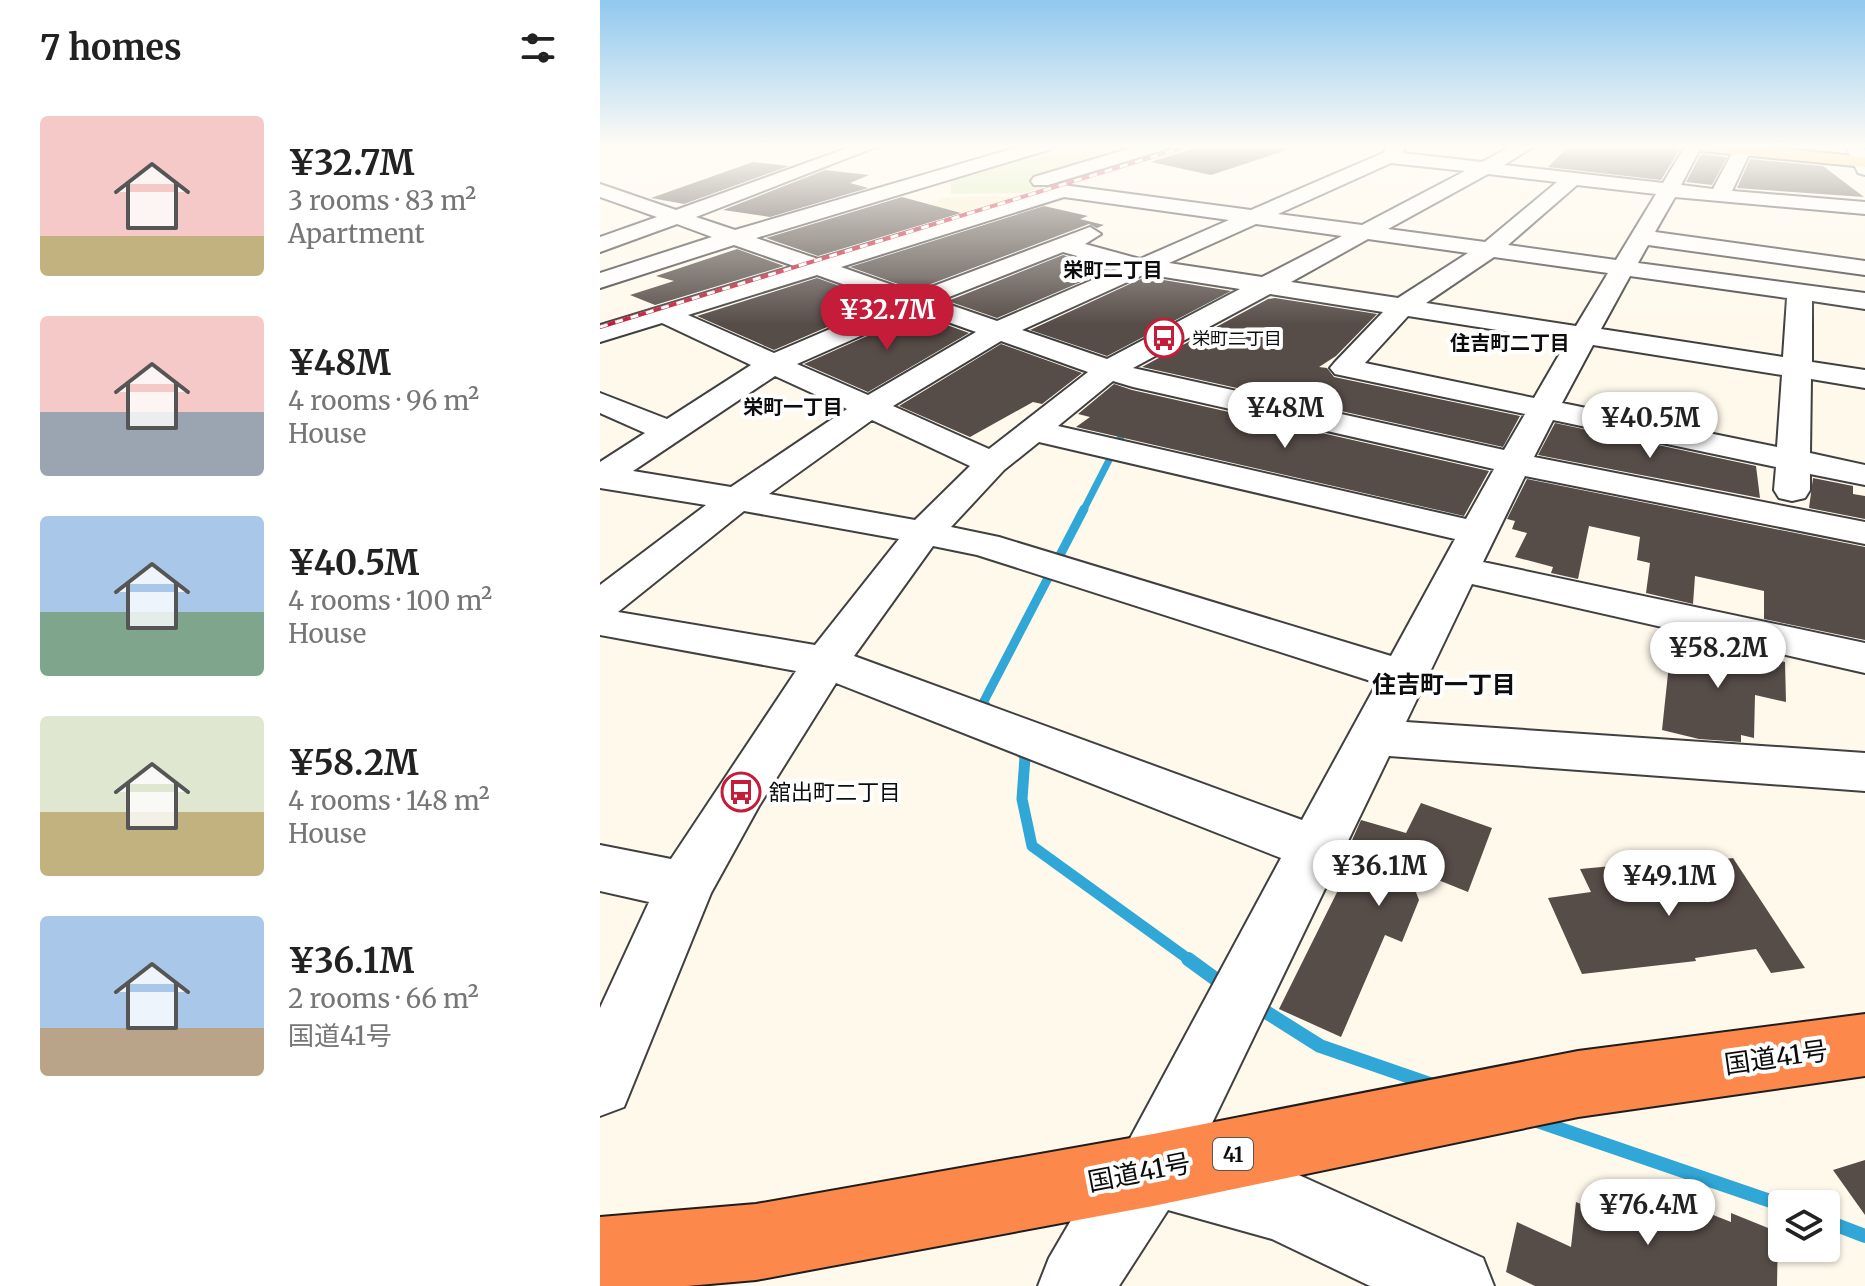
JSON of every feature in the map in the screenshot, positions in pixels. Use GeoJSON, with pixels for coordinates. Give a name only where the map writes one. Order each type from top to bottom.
{"type":"FeatureCollection","features":[{"type":"Feature","properties":{"kind":"highway","name":"国道41号"},"geometry":{"type":"LineString","coordinates":[[600,1255],[756,1242],[1153,1170],[1578,1084],[1865,1045]]}},
{"type":"Feature","properties":{"kind":"street"},"geometry":{"type":"LineString","coordinates":[[642,205],[1133,378],[1514,463],[1865,533]]}},
{"type":"Feature","properties":{"kind":"street"},"geometry":{"type":"LineString","coordinates":[[600,245],[713,205]]}},
{"type":"Feature","properties":{"kind":"street"},"geometry":{"type":"LineString","coordinates":[[600,281],[843,205]]}},
{"type":"Feature","properties":{"kind":"street"},"geometry":{"type":"LineString","coordinates":[[600,334],[1017,205]]}},
{"type":"Feature","properties":{"kind":"street"},"geometry":{"type":"LineString","coordinates":[[1158,205],[1488,251],[1671,205]]}},
{"type":"Feature","properties":{"kind":"street"},"geometry":{"type":"LineString","coordinates":[[600,605],[736,500],[870,407],[999,330],[1278,205]]}},
{"type":"Feature","properties":{"kind":"street"},"geometry":{"type":"LineString","coordinates":[[600,1083],[685,886],[826,662],[922,535],[992,463],[1110,369],[1415,205]]}},
{"type":"Feature","properties":{"kind":"street"},"geometry":{"type":"LineString","coordinates":[[1542,205],[1488,251],[1401,308],[1345,368],[1865,475]]}},
{"type":"Feature","properties":{"kind":"street"},"geometry":{"type":"LineString","coordinates":[[1657,205],[1800,293],[1865,301]]}},
{"type":"Feature","properties":{"kind":"street"},"geometry":{"type":"LineString","coordinates":[[1829,205],[1865,208]]}},
{"type":"Feature","properties":{"kind":"street"},"geometry":{"type":"LineString","coordinates":[[601,476],[771,365],[918,301],[1165,206]]}},
{"type":"Feature","properties":{"kind":"street"},"geometry":{"type":"LineString","coordinates":[[1660,207],[1865,268]]}},
{"type":"Feature","properties":{"kind":"street"},"geometry":{"type":"LineString","coordinates":[[1077,1286],[1104,1237],[1153,1170],[1514,463],[1585,333],[1660,207]]}},
{"type":"Feature","properties":{"kind":"street"},"geometry":{"type":"LineString","coordinates":[[1063,245],[1141,266],[1865,379]]}},
{"type":"Feature","properties":{"kind":"street"},"geometry":{"type":"LineString","coordinates":[[1792,519],[1800,293]]}},
{"type":"Feature","properties":{"kind":"street"},"geometry":{"type":"LineString","coordinates":[[663,314],[992,463]]}},
{"type":"Feature","properties":{"kind":"street"},"geometry":{"type":"LineString","coordinates":[[600,402],[670,432]]}},
{"type":"Feature","properties":{"kind":"street"},"geometry":{"type":"LineString","coordinates":[[1030,430],[1865,658]]}},
{"type":"Feature","properties":{"kind":"street"},"geometry":{"type":"LineString","coordinates":[[601,476],[866,521],[922,535],[985,545],[1404,676]]}},
{"type":"Feature","properties":{"kind":"street"},"geometry":{"type":"LineString","coordinates":[[600,622],[826,662],[1318,849]]}},
{"type":"Feature","properties":{"kind":"street"},"geometry":{"type":"LineString","coordinates":[[1374,737],[1865,772]]}},
{"type":"Feature","properties":{"kind":"street"},"geometry":{"type":"LineString","coordinates":[[600,868],[685,886]]}},
{"type":"Feature","properties":{"kind":"street"},"geometry":{"type":"LineString","coordinates":[[1153,1170],[1281,1204],[1455,1286]]}},
{"type":"Feature","properties":{"kind":"shaded area"},"geometry":{"type":"Polygon","coordinates":[[[932,205],[989,205],[964,212],[919,214],[932,205]]]}},
{"type":"Feature","properties":{"kind":"building"},"geometry":{"type":"Polygon","coordinates":[[[736,205],[811,205],[770,217],[723,210],[736,205]]]}},
{"type":"Feature","properties":{"kind":"building"},"geometry":{"type":"Polygon","coordinates":[[[875,205],[932,205],[961,213],[818,256],[766,238],[875,205]]]}},
{"type":"Feature","properties":{"kind":"building"},"geometry":{"type":"Polygon","coordinates":[[[1044,206],[1088,216],[1080,219],[1104,225],[1097,228],[1089,224],[915,290],[850,267],[1044,206]]]}},
{"type":"Feature","properties":{"kind":"building"},"geometry":{"type":"Polygon","coordinates":[[[737,249],[784,266],[655,305],[630,295],[674,281],[656,276],[737,249]]]}},
{"type":"Feature","properties":{"kind":"building"},"geometry":{"type":"Polygon","coordinates":[[[1063,255],[1111,269],[997,318],[948,301],[1063,255]]]}},
{"type":"Feature","properties":{"kind":"building"},"geometry":{"type":"Polygon","coordinates":[[[1145,277],[1231,291],[1107,356],[1030,330],[1145,277]]]}},
{"type":"Feature","properties":{"kind":"building"},"geometry":{"type":"Polygon","coordinates":[[[817,278],[885,302],[774,350],[697,316],[817,278]]]}},
{"type":"Feature","properties":{"kind":"building"},"geometry":{"type":"Polygon","coordinates":[[[1275,298],[1377,314],[1336,356],[1319,367],[1327,368],[1334,377],[1520,416],[1503,447],[1142,367],[1275,298]]]}},
{"type":"Feature","properties":{"kind":"building"},"geometry":{"type":"Polygon","coordinates":[[[917,314],[969,333],[868,392],[804,364],[917,314]]]}},
{"type":"Feature","properties":{"kind":"building"},"geometry":{"type":"Polygon","coordinates":[[[1001,344],[1082,373],[1042,404],[1033,402],[970,437],[899,406],[1001,344]]]}},
{"type":"Feature","properties":{"kind":"building"},"geometry":{"type":"Polygon","coordinates":[[[1114,384],[1489,471],[1464,516],[1076,427],[1090,417],[1078,414],[1114,384]]]}},
{"type":"Feature","properties":{"kind":"building"},"geometry":{"type":"Polygon","coordinates":[[[1555,423],[1756,466],[1760,498],[1538,455],[1555,423]]]}},
{"type":"Feature","properties":{"kind":"building"},"geometry":{"type":"Polygon","coordinates":[[[1813,478],[1853,486],[1853,494],[1865,496],[1865,519],[1809,508],[1813,478]]]}},
{"type":"Feature","properties":{"kind":"building"},"geometry":{"type":"Polygon","coordinates":[[[1527,479],[1865,547],[1865,640],[1764,619],[1764,591],[1695,576],[1693,604],[1646,593],[1650,563],[1637,560],[1640,537],[1589,526],[1578,579],[1551,573],[1553,567],[1515,557],[1527,533],[1512,529],[1515,521],[1507,519],[1527,479]]]}},
{"type":"Feature","properties":{"kind":"building"},"geometry":{"type":"Polygon","coordinates":[[[1672,636],[1785,662],[1786,702],[1755,695],[1754,738],[1741,735],[1741,742],[1699,739],[1662,730],[1672,636]]]}},
{"type":"Feature","properties":{"kind":"building"},"geometry":{"type":"Polygon","coordinates":[[[1421,803],[1492,828],[1468,892],[1406,867],[1419,900],[1402,942],[1385,935],[1341,1037],[1279,1009],[1358,850],[1349,847],[1361,820],[1406,833],[1421,803]]]}},
{"type":"Feature","properties":{"kind":"building"},"geometry":{"type":"Polygon","coordinates":[[[1733,858],[1805,968],[1771,973],[1756,949],[1695,958],[1696,961],[1582,974],[1548,898],[1591,892],[1580,869],[1644,863],[1647,869],[1733,858]]]}},
{"type":"Feature","properties":{"kind":"building"},"geometry":{"type":"Polygon","coordinates":[[[1865,1160],[1865,1215],[1833,1170],[1865,1160]]]}},
{"type":"Feature","properties":{"kind":"building"},"geometry":{"type":"Polygon","coordinates":[[[1661,1180],[1660,1194],[1731,1222],[1731,1213],[1768,1228],[1768,1262],[1777,1262],[1777,1286],[1535,1286],[1506,1272],[1517,1222],[1571,1247],[1576,1202],[1611,1217],[1615,1185],[1661,1180]]]}},
{"type":"Feature","properties":{"kind":"waterway"},"geometry":{"type":"LineString","coordinates":[[1083,511],[1126,427]]}},
{"type":"Feature","properties":{"kind":"waterway"},"geometry":{"type":"LineString","coordinates":[[987,708],[983,703],[1084,509]]}},
{"type":"Feature","properties":{"kind":"waterway"},"geometry":{"type":"LineString","coordinates":[[985,706],[989,711]]}},
{"type":"Feature","properties":{"kind":"waterway"},"geometry":{"type":"LineString","coordinates":[[1018,747],[1025,757],[1022,799],[1032,846],[1191,961]]}},
{"type":"Feature","properties":{"kind":"waterway"},"geometry":{"type":"LineString","coordinates":[[1188,959],[1225,986]]}},
{"type":"Feature","properties":{"kind":"waterway"},"geometry":{"type":"LineString","coordinates":[[1258,1007],[1320,1046],[1433,1085]]}},
{"type":"Feature","properties":{"kind":"waterway"},"geometry":{"type":"LineString","coordinates":[[1534,1120],[1768,1200]]}},
{"type":"Feature","properties":{"kind":"waterway"},"geometry":{"type":"LineString","coordinates":[[1840,1226],[1865,1236]]}},
{"type":"Feature","properties":{"kind":"railway"},"geometry":{"type":"LineString","coordinates":[[600,327],[996,205]]}},
{"type":"Feature","properties":{"kind":"place","name":"栄町二丁目"},"geometry":{"type":"Point","coordinates":[1164,338]}},
{"type":"Feature","properties":{"kind":"place","name":"舘出町二丁目"},"geometry":{"type":"Point","coordinates":[741,792]}},
{"type":"Feature","properties":{"kind":"district","name":"栄町二丁目"},"geometry":{"type":"Point","coordinates":[1113,269]}},
{"type":"Feature","properties":{"kind":"district","name":"住吉町二丁目"},"geometry":{"type":"Point","coordinates":[1510,342]}},
{"type":"Feature","properties":{"kind":"district","name":"栄町一丁目"},"geometry":{"type":"Point","coordinates":[793,406]}},
{"type":"Feature","properties":{"kind":"district","name":"住吉町一丁目"},"geometry":{"type":"Point","coordinates":[1444,684]}}]}
